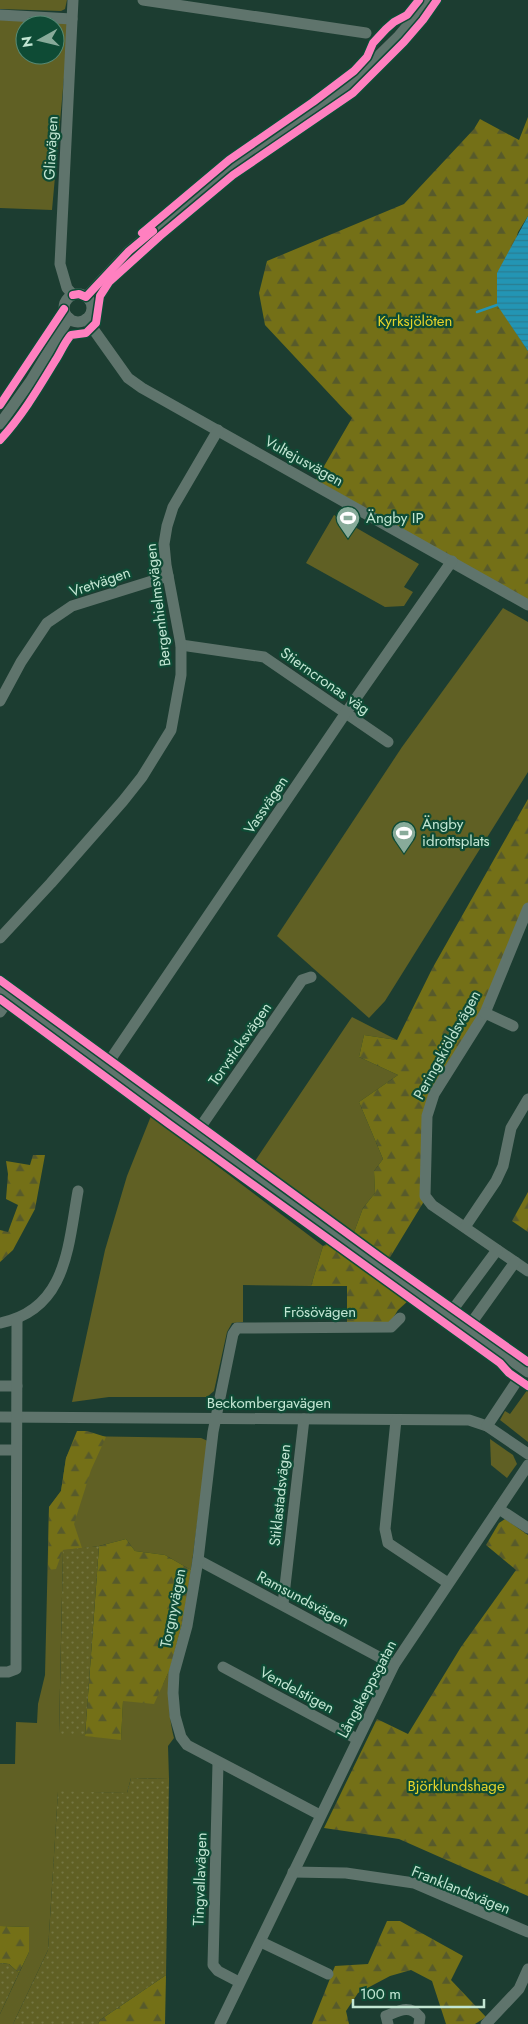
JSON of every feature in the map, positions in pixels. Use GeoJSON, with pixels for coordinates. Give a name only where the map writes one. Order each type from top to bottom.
{"type":"FeatureCollection","features":[{"type":"Feature","properties":{"kind":"street","name":"Gliavägen"},"geometry":{"type":"LineString","coordinates":[[73,0],[60,264],[67,288],[73,295]]}},
{"type":"Feature","properties":{"kind":"street"},"geometry":{"type":"LineString","coordinates":[[143,0],[366,32]]}},
{"type":"Feature","properties":{"kind":"street"},"geometry":{"type":"LineString","coordinates":[[86,296],[129,251],[229,169],[349,85],[398,37],[429,0]]}},
{"type":"Feature","properties":{"kind":"street"},"geometry":{"type":"LineString","coordinates":[[0,15],[72,19]]}},
{"type":"Feature","properties":{"kind":"street"},"geometry":{"type":"LineString","coordinates":[[73,295],[86,296],[92,308],[90,314],[86,319],[77,322],[69,318],[64,309],[65,303],[73,295]]}},
{"type":"Feature","properties":{"kind":"street"},"geometry":{"type":"LineString","coordinates":[[0,424],[30,382],[69,318]]}},
{"type":"Feature","properties":{"kind":"street","name":"Vultejusvägen"},"geometry":{"type":"LineString","coordinates":[[86,319],[128,378],[528,605]]}},
{"type":"Feature","properties":{"kind":"street","name":"Bergenhielmsvägen"},"geometry":{"type":"LineString","coordinates":[[0,938],[123,801],[142,777],[171,730],[181,675],[181,645],[164,544],[167,526],[174,508],[218,430]]}},
{"type":"Feature","properties":{"kind":"street","name":"Vassvägen"},"geometry":{"type":"LineString","coordinates":[[106,1066],[345,714],[452,561]]}},
{"type":"Feature","properties":{"kind":"street","name":"Vretvägen"},"geometry":{"type":"LineString","coordinates":[[0,701],[21,662],[47,623],[72,606],[168,576]]}},
{"type":"Feature","properties":{"kind":"street","name":"Stierncronas väg"},"geometry":{"type":"LineString","coordinates":[[181,645],[264,657],[388,742]]}},
{"type":"Feature","properties":{"kind":"street","name":"Peringskiöldsvägen"},"geometry":{"type":"LineString","coordinates":[[528,908],[485,1013],[434,1094],[427,1116],[425,1196],[432,1205],[528,1271]]}},
{"type":"Feature","properties":{"kind":"street","name":"Torvsticksvägen"},"geometry":{"type":"LineString","coordinates":[[197,1132],[302,980],[310,977]]}},
{"type":"Feature","properties":{"kind":"street"},"geometry":{"type":"LineString","coordinates":[[0,990],[448,1316],[528,1372]]}},
{"type":"Feature","properties":{"kind":"street"},"geometry":{"type":"LineString","coordinates":[[0,1012],[10,998]]}},
{"type":"Feature","properties":{"kind":"street"},"geometry":{"type":"LineString","coordinates":[[485,1013],[513,1026]]}},
{"type":"Feature","properties":{"kind":"street"},"geometry":{"type":"LineString","coordinates":[[466,1227],[496,1181],[503,1166],[510,1128],[528,1099]]}},
{"type":"Feature","properties":{"kind":"street"},"geometry":{"type":"LineString","coordinates":[[0,1323],[17,1320],[37,1306],[55,1288],[65,1262],[78,1191]]}},
{"type":"Feature","properties":{"kind":"street"},"geometry":{"type":"LineString","coordinates":[[448,1316],[497,1250]]}},
{"type":"Feature","properties":{"kind":"street"},"geometry":{"type":"LineString","coordinates":[[467,1329],[515,1262]]}},
{"type":"Feature","properties":{"kind":"street","name":"Frösövägen"},"geometry":{"type":"LineString","coordinates":[[237,1328],[391,1327],[400,1318]]}},
{"type":"Feature","properties":{"kind":"street"},"geometry":{"type":"LineString","coordinates":[[0,1672],[16,1669],[17,1320]]}},
{"type":"Feature","properties":{"kind":"street","name":"Torgnyvägen"},"geometry":{"type":"LineString","coordinates":[[237,1328],[233,1334],[215,1418],[188,1626],[174,1673],[175,1716],[181,1737],[187,1745],[320,1815]]}},
{"type":"Feature","properties":{"kind":"street"},"geometry":{"type":"LineString","coordinates":[[487,1426],[515,1384]]}},
{"type":"Feature","properties":{"kind":"street"},"geometry":{"type":"LineString","coordinates":[[0,1386],[16,1386]]}},
{"type":"Feature","properties":{"kind":"street","name":"Beckombergavägen"},"geometry":{"type":"LineString","coordinates":[[0,1417],[469,1420],[487,1426],[528,1454]]}},
{"type":"Feature","properties":{"kind":"street","name":"Stiklastadsvägen"},"geometry":{"type":"LineString","coordinates":[[283,1604],[304,1419]]}},
{"type":"Feature","properties":{"kind":"street"},"geometry":{"type":"LineString","coordinates":[[396,1420],[385,1529],[388,1542],[448,1583]]}},
{"type":"Feature","properties":{"kind":"street"},"geometry":{"type":"LineString","coordinates":[[0,1450],[16,1450]]}},
{"type":"Feature","properties":{"kind":"street","name":"Långskeppsgatan"},"geometry":{"type":"LineString","coordinates":[[220,2024],[394,1665],[528,1465]]}},
{"type":"Feature","properties":{"kind":"street"},"geometry":{"type":"LineString","coordinates":[[499,1509],[528,1528]]}},
{"type":"Feature","properties":{"kind":"street","name":"Ramsundsvägen"},"geometry":{"type":"LineString","coordinates":[[198,1560],[394,1665]]}},
{"type":"Feature","properties":{"kind":"street","name":"Vendelstigen"},"geometry":{"type":"LineString","coordinates":[[223,1667],[357,1739]]}},
{"type":"Feature","properties":{"kind":"street","name":"Tingvallavägen"},"geometry":{"type":"LineString","coordinates":[[218,1763],[213,1965],[218,1971],[239,1982]]}},
{"type":"Feature","properties":{"kind":"street","name":"Franklandsvägen"},"geometry":{"type":"LineString","coordinates":[[293,1872],[346,1873],[414,1883],[528,1932]]}},
{"type":"Feature","properties":{"kind":"street"},"geometry":{"type":"LineString","coordinates":[[261,1942],[328,1974]]}},
{"type":"Feature","properties":{"kind":"street"},"geometry":{"type":"LineString","coordinates":[[486,2024],[519,1989],[528,1969]]}},
{"type":"Feature","properties":{"kind":"street"},"geometry":{"type":"LineString","coordinates":[[388,2024],[386,2016],[406,2008],[415,2011],[420,2016],[419,2024]]}},
{"type":"Feature","properties":{"kind":"shaded area"},"geometry":{"type":"Polygon","coordinates":[[[0,0],[67,0],[65,9],[61,11],[0,9],[0,0]]]}},
{"type":"Feature","properties":{"kind":"shaded area"},"geometry":{"type":"Polygon","coordinates":[[[0,19],[15,20],[15,65],[65,65],[65,22],[69,22],[52,210],[0,208],[0,19]]]}},
{"type":"Feature","properties":{"kind":"shaded area","name":"Ängby IP"},"geometry":{"type":"Polygon","coordinates":[[[334,515],[419,564],[404,587],[413,592],[404,606],[385,607],[306,563],[334,515]]]}},
{"type":"Feature","properties":{"kind":"shaded area","name":"Ängby idrottsplats"},"geometry":{"type":"Polygon","coordinates":[[[503,608],[528,622],[528,772],[385,1001],[369,1018],[277,936],[402,747],[503,608]]]}},
{"type":"Feature","properties":{"kind":"shaded area"},"geometry":{"type":"Polygon","coordinates":[[[352,1017],[397,1040],[364,1035],[359,1057],[398,1075],[359,1102],[383,1159],[374,1171],[375,1193],[363,1208],[353,1235],[255,1161],[352,1017]]]}},
{"type":"Feature","properties":{"kind":"shaded area"},"geometry":{"type":"Polygon","coordinates":[[[151,1116],[323,1246],[311,1286],[243,1285],[243,1322],[232,1323],[227,1332],[214,1391],[207,1397],[109,1397],[72,1402],[105,1250],[127,1176],[151,1116]]]}},
{"type":"Feature","properties":{"kind":"shaded area"},"geometry":{"type":"Polygon","coordinates":[[[528,1389],[528,1442],[500,1420],[505,1411],[510,1414],[528,1389]]]}},
{"type":"Feature","properties":{"kind":"shaded area"},"geometry":{"type":"Polygon","coordinates":[[[77,1436],[201,1438],[208,1441],[191,1570],[165,1555],[135,1551],[126,1539],[99,1546],[63,1551],[59,1733],[121,1739],[123,1700],[163,1684],[170,1669],[169,1704],[174,1738],[168,1746],[169,1779],[131,1778],[127,1793],[58,1792],[48,1950],[13,2024],[0,2024],[0,2014],[29,1952],[29,1927],[0,1926],[0,1764],[15,1764],[16,1722],[37,1723],[38,1704],[45,1675],[49,1507],[61,1491],[66,1458],[77,1436]]]}},
{"type":"Feature","properties":{"kind":"shaded area"},"geometry":{"type":"Polygon","coordinates":[[[490,1439],[513,1455],[517,1464],[507,1478],[491,1465],[490,1439]]]}},
{"type":"Feature","properties":{"kind":"shaded area"},"geometry":{"type":"Polygon","coordinates":[[[99,1546],[85,1736],[59,1734],[63,1550],[99,1546]]]}},
{"type":"Feature","properties":{"kind":"shaded area"},"geometry":{"type":"Polygon","coordinates":[[[131,1778],[169,1779],[166,1975],[100,2020],[98,2024],[13,2024],[48,1950],[58,1791],[127,1793],[131,1778]]]}},
{"type":"Feature","properties":{"kind":"shaded area"},"geometry":{"type":"Polygon","coordinates":[[[0,1963],[9,1964],[19,1973],[0,2014],[0,1963]]]}},
{"type":"Feature","properties":{"kind":"green space","name":"Kyrksjölöten"},"geometry":{"type":"Polygon","coordinates":[[[528,117],[528,216],[518,232],[498,305],[528,351],[528,601],[316,480],[352,418],[265,325],[259,293],[267,261],[404,204],[474,129],[480,119],[519,140],[528,117]]]}},
{"type":"Feature","properties":{"kind":"green space"},"geometry":{"type":"Polygon","coordinates":[[[528,799],[528,903],[483,1009],[440,1076],[422,1143],[423,1203],[389,1259],[353,1235],[363,1208],[375,1193],[374,1171],[383,1159],[359,1102],[398,1075],[359,1057],[364,1035],[397,1040],[432,969],[528,799]]]}},
{"type":"Feature","properties":{"kind":"green space"},"geometry":{"type":"Polygon","coordinates":[[[33,1155],[45,1155],[35,1209],[13,1250],[0,1262],[0,1230],[8,1232],[18,1205],[6,1199],[8,1174],[6,1161],[30,1165],[33,1155]]]}},
{"type":"Feature","properties":{"kind":"green space"},"geometry":{"type":"Polygon","coordinates":[[[528,1192],[528,1232],[512,1221],[528,1192]]]}},
{"type":"Feature","properties":{"kind":"green space"},"geometry":{"type":"Polygon","coordinates":[[[330,1242],[409,1300],[398,1310],[390,1323],[347,1323],[347,1286],[311,1286],[323,1246],[330,1242]]]}},
{"type":"Feature","properties":{"kind":"green space"},"geometry":{"type":"Polygon","coordinates":[[[77,1431],[87,1431],[106,1437],[91,1470],[74,1524],[82,1548],[63,1550],[56,1569],[48,1570],[49,1507],[61,1491],[66,1458],[77,1431]]]}},
{"type":"Feature","properties":{"kind":"green space","name":"Björklundshage"},"geometry":{"type":"Polygon","coordinates":[[[505,1519],[528,1535],[528,1896],[399,1839],[324,1828],[377,1719],[408,1734],[461,1647],[516,1570],[486,1545],[499,1523],[505,1519]]]}},
{"type":"Feature","properties":{"kind":"green space"},"geometry":{"type":"Polygon","coordinates":[[[126,1539],[135,1551],[165,1555],[191,1570],[183,1620],[170,1669],[154,1704],[123,1701],[121,1740],[85,1736],[99,1546],[126,1539]]]}},
{"type":"Feature","properties":{"kind":"green space"},"geometry":{"type":"Polygon","coordinates":[[[387,1921],[400,1921],[463,1956],[451,1980],[486,2017],[475,2024],[446,2024],[432,1981],[411,1970],[390,1976],[358,1993],[346,2011],[349,2024],[312,2024],[335,1966],[368,1964],[387,1921]]]}},
{"type":"Feature","properties":{"kind":"green space"},"geometry":{"type":"Polygon","coordinates":[[[0,1926],[29,1927],[29,1952],[19,1973],[9,1964],[0,1963],[0,1926]]]}},
{"type":"Feature","properties":{"kind":"green space"},"geometry":{"type":"Polygon","coordinates":[[[166,1975],[165,2024],[98,2024],[100,2020],[166,1975]]]}},
{"type":"Feature","properties":{"kind":"water"},"geometry":{"type":"Polygon","coordinates":[[[528,216],[528,351],[497,305],[497,273],[528,216]]]}},
{"type":"Feature","properties":{"kind":"waterway"},"geometry":{"type":"LineString","coordinates":[[477,312],[497,305]]}},
{"type":"Feature","properties":{"kind":"cycle path"},"geometry":{"type":"LineString","coordinates":[[142,233],[229,160],[354,71],[367,57],[373,43],[394,22],[407,15],[419,0]]}},
{"type":"Feature","properties":{"kind":"cycle path"},"geometry":{"type":"LineString","coordinates":[[0,440],[29,402],[66,341],[71,335],[86,333],[96,323],[100,296],[109,282],[160,236],[233,175],[353,93],[404,42],[437,0]]}},
{"type":"Feature","properties":{"kind":"cycle path"},"geometry":{"type":"LineString","coordinates":[[73,295],[79,294],[86,297],[129,251],[153,231]]}},
{"type":"Feature","properties":{"kind":"cycle path"},"geometry":{"type":"LineString","coordinates":[[0,405],[64,309]]}},
{"type":"Feature","properties":{"kind":"cycle path"},"geometry":{"type":"LineString","coordinates":[[0,980],[381,1258],[528,1362]]}},
{"type":"Feature","properties":{"kind":"cycle path"},"geometry":{"type":"LineString","coordinates":[[0,999],[169,1124],[500,1363],[509,1373],[528,1386]]}},
{"type":"Feature","properties":{"kind":"place","name":"Ängby IP"},"geometry":{"type":"Point","coordinates":[348,539]}},
{"type":"Feature","properties":{"kind":"place","name":"Ängby idrottsplats"},"geometry":{"type":"Point","coordinates":[404,854]}}]}
